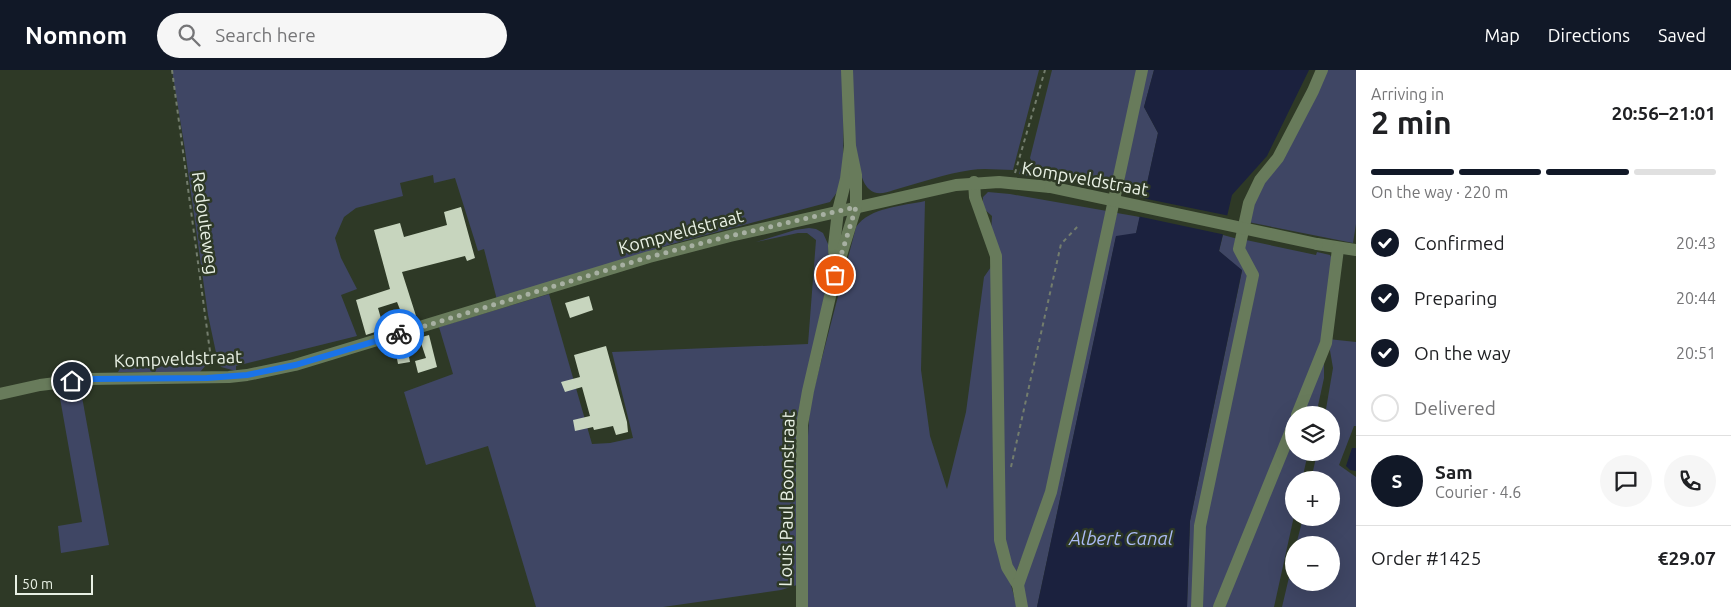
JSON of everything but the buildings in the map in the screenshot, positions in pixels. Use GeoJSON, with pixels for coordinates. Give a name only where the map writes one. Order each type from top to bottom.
{"type":"FeatureCollection","features":[{"type":"Feature","properties":{"kind":"street"},"geometry":{"type":"LineString","coordinates":[[847,70],[850,146]]}},
{"type":"Feature","properties":{"kind":"street"},"geometry":{"type":"LineString","coordinates":[[1018,585],[1051,492],[1142,70]]}},
{"type":"Feature","properties":{"kind":"street"},"geometry":{"type":"LineString","coordinates":[[1197,607],[1200,526],[1253,275],[1240,250],[1249,203],[1260,180],[1278,158],[1314,91],[1322,70]]}},
{"type":"Feature","properties":{"kind":"street","name":"Louis Paul Boonstraat"},"geometry":{"type":"LineString","coordinates":[[802,607],[802,425],[835,275],[856,207],[856,175],[850,146]]}},
{"type":"Feature","properties":{"kind":"street","name":"Louis Paul Boonstraat"},"geometry":{"type":"LineString","coordinates":[[835,275],[834,246],[838,211],[846,179],[850,146]]}},
{"type":"Feature","properties":{"kind":"street","name":"Kompveldstraat"},"geometry":{"type":"LineString","coordinates":[[0,394],[40,385],[88,379],[207,378],[247,375],[295,365],[649,257],[935,188],[974,182],[1014,183],[1050,188],[1338,249],[1356,250]]}},
{"type":"Feature","properties":{"kind":"street"},"geometry":{"type":"LineString","coordinates":[[974,182],[975,197],[996,256],[1000,540],[1006,567],[1018,585],[1022,607]]}},
{"type":"Feature","properties":{"kind":"street"},"geometry":{"type":"LineString","coordinates":[[1301,406],[1326,343],[1338,249]]}},
{"type":"Feature","properties":{"kind":"street"},"geometry":{"type":"LineString","coordinates":[[1219,607],[1285,445]]}},
{"type":"Feature","properties":{"kind":"path","name":"Redouteweg"},"geometry":{"type":"LineString","coordinates":[[172,70],[211,359],[207,378]]}},
{"type":"Feature","properties":{"kind":"path"},"geometry":{"type":"LineString","coordinates":[[1014,183],[1015,173],[1045,70]]}},
{"type":"Feature","properties":{"kind":"path"},"geometry":{"type":"LineString","coordinates":[[1009,473],[1061,244],[1078,225]]}},
{"type":"Feature","properties":{"kind":"shaded area"},"geometry":{"type":"Polygon","coordinates":[[[172,70],[844,70],[843,176],[840,188],[830,202],[672,244],[497,300],[484,249],[478,251],[455,178],[434,183],[433,175],[400,183],[403,196],[356,208],[344,217],[335,238],[341,258],[357,289],[341,295],[357,336],[236,366],[236,371],[221,367],[218,362],[208,315],[172,70]]]}},
{"type":"Feature","properties":{"kind":"shaded area"},"geometry":{"type":"Polygon","coordinates":[[[853,70],[1039,70],[1013,170],[971,170],[941,176],[884,193],[872,191],[863,181],[856,151],[853,70]]]}},
{"type":"Feature","properties":{"kind":"shaded area"},"geometry":{"type":"Polygon","coordinates":[[[1052,70],[1139,70],[1113,190],[1051,175],[1049,180],[1019,174],[1023,161],[1033,164],[1030,158],[1052,70]]]}},
{"type":"Feature","properties":{"kind":"shaded area"},"geometry":{"type":"Polygon","coordinates":[[[1147,70],[1154,70],[1144,107],[1158,133],[1144,198],[1123,193],[1128,151],[1147,70]]]}},
{"type":"Feature","properties":{"kind":"shaded area"},"geometry":{"type":"Polygon","coordinates":[[[1326,70],[1356,70],[1356,224],[1353,243],[1248,222],[1254,199],[1326,70]]]}},
{"type":"Feature","properties":{"kind":"shaded area"},"geometry":{"type":"Polygon","coordinates":[[[988,192],[1107,211],[1047,494],[1011,585],[1017,607],[807,607],[807,452],[810,404],[856,227],[862,220],[878,211],[925,201],[921,370],[930,436],[947,489],[966,412],[984,277],[1000,254],[991,233],[992,216],[983,208],[983,197],[988,192]]]}},
{"type":"Feature","properties":{"kind":"shaded area"},"geometry":{"type":"Polygon","coordinates":[[[1117,213],[1140,217],[1136,234],[1116,237],[1037,607],[1027,607],[1024,596],[1024,579],[1117,213]]]}},
{"type":"Feature","properties":{"kind":"shaded area"},"geometry":{"type":"Polygon","coordinates":[[[809,228],[823,233],[828,244],[829,254],[827,285],[802,396],[797,585],[781,590],[663,607],[536,607],[488,446],[426,465],[404,392],[453,374],[439,327],[549,294],[592,444],[610,443],[633,438],[612,352],[808,344],[816,240],[807,233],[798,233],[756,242],[795,230],[809,228]]]}},
{"type":"Feature","properties":{"kind":"shaded area"},"geometry":{"type":"Polygon","coordinates":[[[1223,235],[1238,239],[1248,279],[1202,496],[1194,607],[1187,607],[1190,521],[1242,271],[1219,251],[1223,235]]]}},
{"type":"Feature","properties":{"kind":"shaded area"},"geometry":{"type":"Polygon","coordinates":[[[1246,240],[1316,255],[1317,252],[1330,255],[1332,259],[1320,348],[1297,406],[1285,406],[1285,436],[1217,607],[1201,607],[1202,533],[1255,279],[1244,251],[1246,240]]]}},
{"type":"Feature","properties":{"kind":"shaded area"},"geometry":{"type":"Polygon","coordinates":[[[1328,339],[1356,342],[1356,426],[1354,426],[1339,465],[1356,477],[1356,607],[1282,607],[1286,591],[1340,591],[1340,536],[1298,536],[1301,526],[1340,526],[1340,471],[1313,471],[1315,461],[1340,461],[1340,406],[1327,406],[1333,368],[1328,339]]]}},
{"type":"Feature","properties":{"kind":"shaded area"},"geometry":{"type":"Polygon","coordinates":[[[1324,356],[1324,378],[1318,406],[1305,406],[1324,356]]]}},
{"type":"Feature","properties":{"kind":"shaded area"},"geometry":{"type":"Polygon","coordinates":[[[205,361],[207,364],[200,372],[118,372],[121,367],[198,366],[205,361]]]}},
{"type":"Feature","properties":{"kind":"shaded area"},"geometry":{"type":"Polygon","coordinates":[[[80,386],[109,545],[61,553],[58,526],[82,522],[58,387],[80,386]]]}},
{"type":"Feature","properties":{"kind":"shaded area"},"geometry":{"type":"Polygon","coordinates":[[[1285,455],[1285,461],[1306,461],[1304,471],[1285,471],[1285,526],[1292,526],[1290,536],[1285,536],[1285,557],[1274,607],[1225,607],[1285,455]]]}},
{"type":"Feature","properties":{"kind":"water","name":"Albert Canal"},"geometry":{"type":"Polygon","coordinates":[[[1154,70],[1309,70],[1267,156],[1232,195],[1219,251],[1242,270],[1190,521],[1187,607],[1037,607],[1116,236],[1136,233],[1158,133],[1144,107],[1154,70]]]}},
{"type":"Feature","properties":{"kind":"water"},"geometry":{"type":"Polygon","coordinates":[[[1352,448],[1356,448],[1356,471],[1350,470],[1346,466],[1352,448]]]}},
{"type":"Feature","properties":{"kind":"pier"},"geometry":{"type":"Polygon","coordinates":[[[1142,198],[1230,216],[1226,235],[1137,216],[1142,198]]]}},
{"type":"Feature","properties":{"kind":"way so far"},"geometry":{"type":"LineString","coordinates":[[399,334],[649,257],[856,207],[835,275]]}},
{"type":"Feature","properties":{"kind":"route"},"geometry":{"type":"LineString","coordinates":[[72,381],[88,379],[207,378],[247,375],[295,365],[399,334]]}}]}
